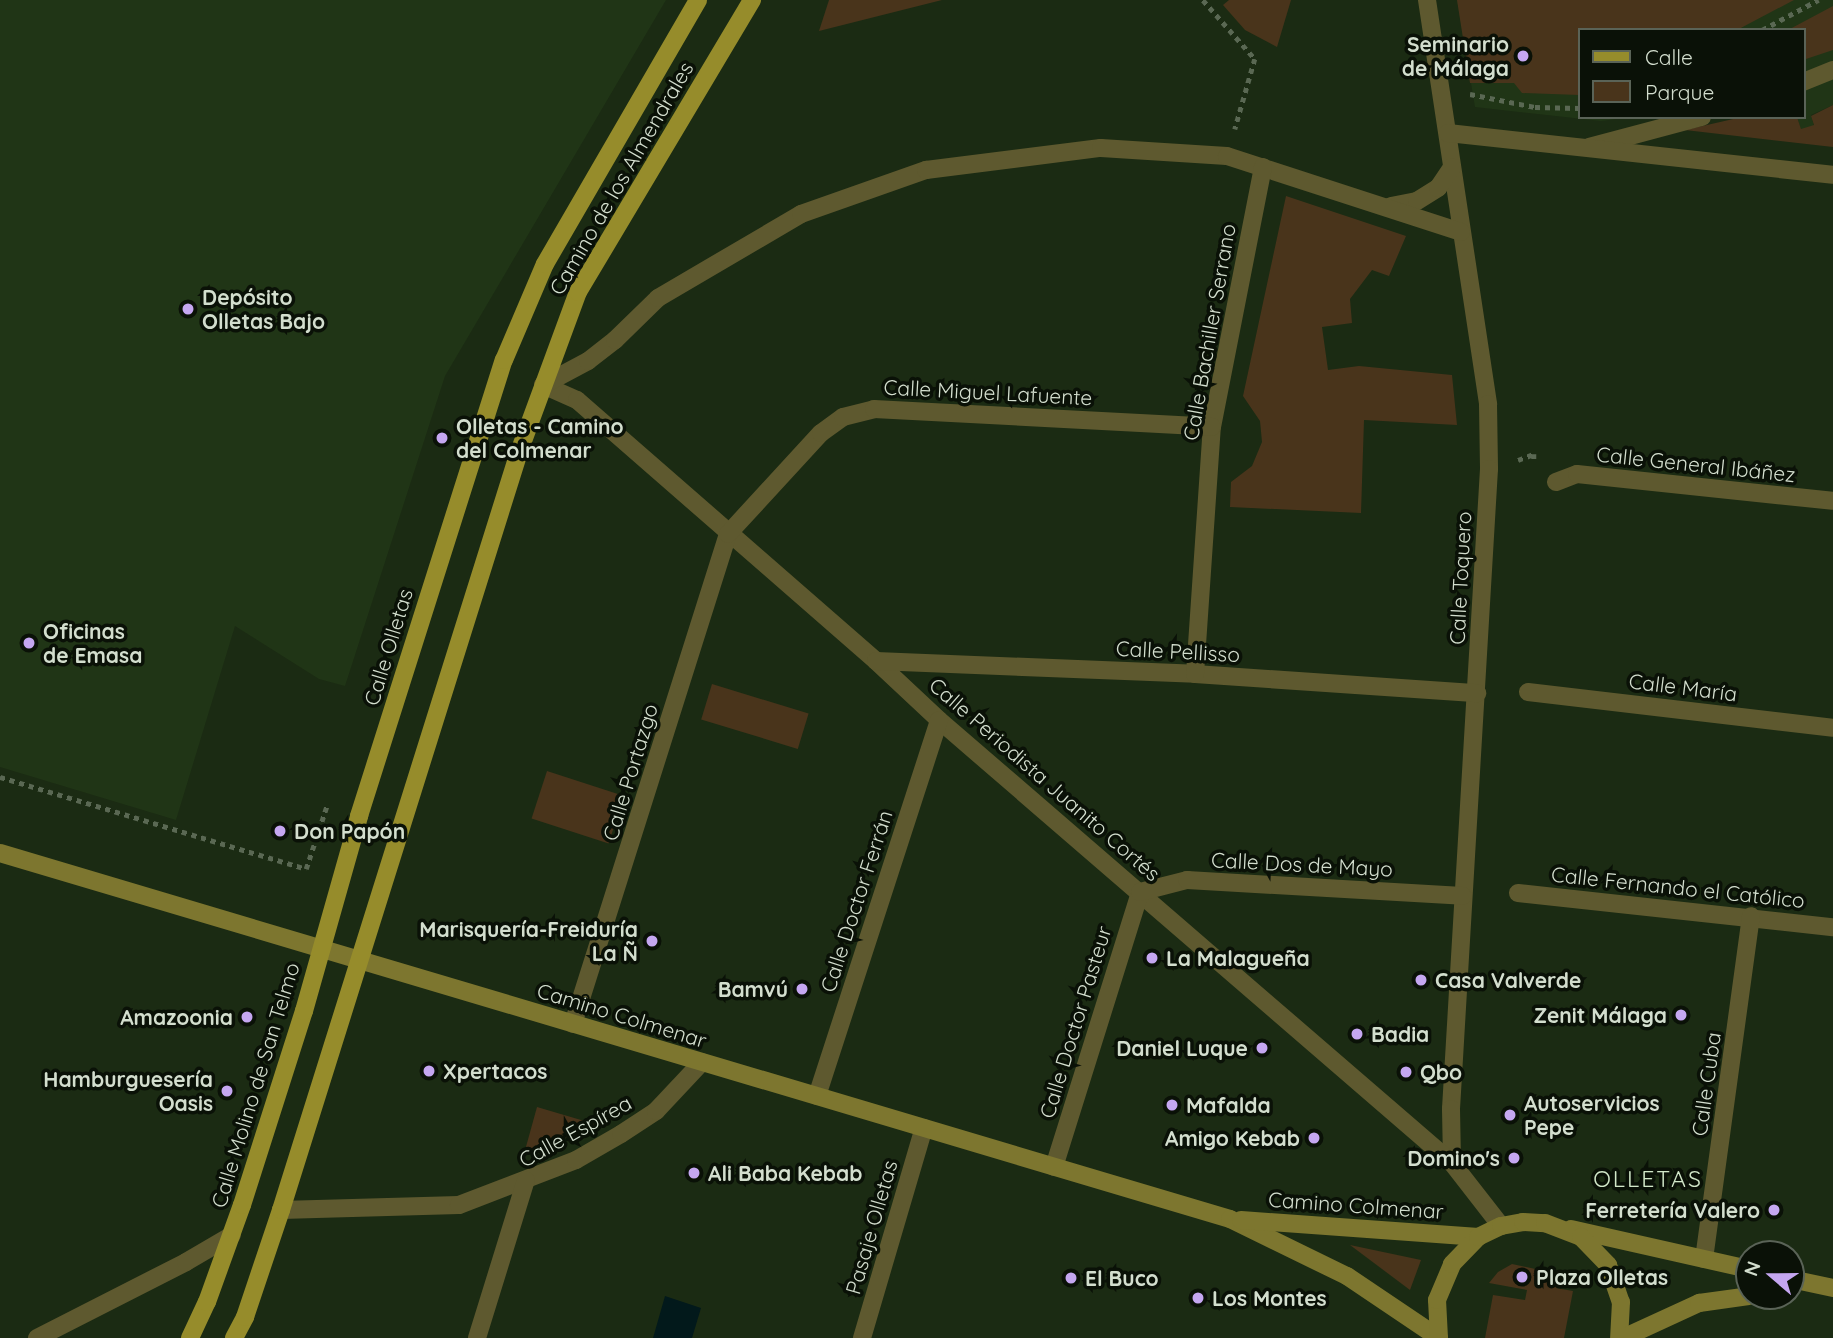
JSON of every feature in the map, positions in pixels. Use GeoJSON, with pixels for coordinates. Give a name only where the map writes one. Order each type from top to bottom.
{"type":"FeatureCollection","features":[{"type":"Feature","properties":{"kind":"main road","name":"Camino de los Almendrales"},"geometry":{"type":"LineString","coordinates":[[504,360],[545,264],[698,0]]}},
{"type":"Feature","properties":{"kind":"main road","name":"Camino de los Almendrales"},"geometry":{"type":"LineString","coordinates":[[543,385],[578,292],[752,0]]}},
{"type":"Feature","properties":{"kind":"main road","name":"Calle Olletas"},"geometry":{"type":"LineString","coordinates":[[322,949],[359,816],[504,360]]}},
{"type":"Feature","properties":{"kind":"main road"},"geometry":{"type":"LineString","coordinates":[[234,1338],[245,1317],[281,1210],[519,452],[543,385]]}},
{"type":"Feature","properties":{"kind":"main road","name":"Camino Colmenar"},"geometry":{"type":"LineString","coordinates":[[0,853],[1230,1219],[1347,1276],[1439,1338]]}},
{"type":"Feature","properties":{"kind":"main road","name":"Calle Molino de San Telmo"},"geometry":{"type":"LineString","coordinates":[[190,1338],[232,1235],[322,949]]}},
{"type":"Feature","properties":{"kind":"main road","name":"Camino Colmenar"},"geometry":{"type":"LineString","coordinates":[[1230,1219],[1478,1237]]}},
{"type":"Feature","properties":{"kind":"main road"},"geometry":{"type":"LineString","coordinates":[[1439,1338],[1437,1300],[1452,1264],[1478,1237],[1501,1226],[1523,1222],[1545,1223],[1735,1266]]}},
{"type":"Feature","properties":{"kind":"main road"},"geometry":{"type":"LineString","coordinates":[[1545,1223],[1581,1237],[1608,1265],[1621,1302],[1621,1338],[1699,1303],[1735,1298]]}},
{"type":"Feature","properties":{"kind":"main road"},"geometry":{"type":"LineString","coordinates":[[1805,1282],[1827,1287]]}},
{"type":"Feature","properties":{"kind":"main road"},"geometry":{"type":"LineString","coordinates":[[1805,1289],[1827,1287]]}},
{"type":"Feature","properties":{"kind":"street","name":"Calle Toquero"},"geometry":{"type":"LineString","coordinates":[[1427,0],[1488,404],[1489,469],[1451,1109],[1452,1163]]}},
{"type":"Feature","properties":{"kind":"street"},"geometry":{"type":"LineString","coordinates":[[1805,81],[1833,70]]}},
{"type":"Feature","properties":{"kind":"street"},"geometry":{"type":"LineString","coordinates":[[1589,147],[1694,119]]}},
{"type":"Feature","properties":{"kind":"street"},"geometry":{"type":"LineString","coordinates":[[1448,133],[1833,175]]}},
{"type":"Feature","properties":{"kind":"street"},"geometry":{"type":"LineString","coordinates":[[543,385],[597,354],[658,298],[801,214],[926,170],[1101,148],[1227,156],[1388,206],[1461,232]]}},
{"type":"Feature","properties":{"kind":"street","name":"Calle Bachiller Serrano"},"geometry":{"type":"LineString","coordinates":[[1195,674],[1212,427],[1263,167]]}},
{"type":"Feature","properties":{"kind":"street"},"geometry":{"type":"LineString","coordinates":[[1388,206],[1417,201],[1438,188],[1452,167]]}},
{"type":"Feature","properties":{"kind":"street","name":"Calle Periodista Juanito Cortés"},"geometry":{"type":"LineString","coordinates":[[543,385],[577,400],[876,661],[939,720],[1452,1163],[1501,1226]]}},
{"type":"Feature","properties":{"kind":"street","name":"Calle Miguel Lafuente"},"geometry":{"type":"LineString","coordinates":[[728,534],[821,433],[843,416],[874,408],[1212,427]]}},
{"type":"Feature","properties":{"kind":"street","name":"Calle General Ibáñez"},"geometry":{"type":"LineString","coordinates":[[1556,482],[1577,474],[1833,501]]}},
{"type":"Feature","properties":{"kind":"street","name":"Calle Portazgo"},"geometry":{"type":"LineString","coordinates":[[573,1024],[728,534]]}},
{"type":"Feature","properties":{"kind":"street","name":"Calle Pellisso"},"geometry":{"type":"LineString","coordinates":[[876,661],[1195,674],[1477,693]]}},
{"type":"Feature","properties":{"kind":"street","name":"Calle María"},"geometry":{"type":"LineString","coordinates":[[1528,692],[1833,728]]}},
{"type":"Feature","properties":{"kind":"street","name":"Calle Doctor Ferrán"},"geometry":{"type":"LineString","coordinates":[[817,1096],[939,720]]}},
{"type":"Feature","properties":{"kind":"street","name":"Calle Dos de Mayo"},"geometry":{"type":"LineString","coordinates":[[1140,892],[1187,880],[1463,896]]}},
{"type":"Feature","properties":{"kind":"street","name":"Calle Doctor Pasteur"},"geometry":{"type":"LineString","coordinates":[[1054,1167],[1140,892]]}},
{"type":"Feature","properties":{"kind":"street","name":"Calle Fernando el Católico"},"geometry":{"type":"LineString","coordinates":[[1518,893],[1751,916],[1833,927]]}},
{"type":"Feature","properties":{"kind":"street","name":"Calle Cuba"},"geometry":{"type":"LineString","coordinates":[[1704,1259],[1751,916]]}},
{"type":"Feature","properties":{"kind":"street","name":"Calle Espírea"},"geometry":{"type":"LineString","coordinates":[[477,1338],[526,1180],[576,1160],[656,1111],[702,1062]]}},
{"type":"Feature","properties":{"kind":"street","name":"Pasaje Olletas"},"geometry":{"type":"LineString","coordinates":[[862,1338],[924,1128]]}},
{"type":"Feature","properties":{"kind":"street"},"geometry":{"type":"LineString","coordinates":[[281,1210],[459,1205],[526,1180]]}},
{"type":"Feature","properties":{"kind":"street","name":"Calle Molino de San Telmo"},"geometry":{"type":"LineString","coordinates":[[37,1338],[186,1262],[232,1235]]}},
{"type":"Feature","properties":{"kind":"path"},"geometry":{"type":"LineString","coordinates":[[1203,0],[1255,59],[1227,156]]}},
{"type":"Feature","properties":{"kind":"path"},"geometry":{"type":"LineString","coordinates":[[1766,28],[1818,0]]}},
{"type":"Feature","properties":{"kind":"path"},"geometry":{"type":"LineString","coordinates":[[1473,94],[1535,107],[1577,108]]}},
{"type":"Feature","properties":{"kind":"path"},"geometry":{"type":"LineString","coordinates":[[0,777],[306,869],[327,805]]}},
{"type":"Feature","properties":{"kind":"shaded area"},"geometry":{"type":"Polygon","coordinates":[[[0,0],[666,0],[445,376],[345,686],[319,679],[235,626],[176,820],[0,767],[0,0]]]}},
{"type":"Feature","properties":{"kind":"shaded area","name":"Seminario de Málaga"},"geometry":{"type":"Polygon","coordinates":[[[1457,0],[1833,0],[1833,105],[1811,115],[1814,126],[1801,130],[1798,119],[1805,119],[1805,28],[1577,28],[1577,118],[1475,107],[1457,0]]]}},
{"type":"Feature","properties":{"kind":"shaded area","name":"Seminario de Málaga"},"geometry":{"type":"Polygon","coordinates":[[[1583,119],[1616,119],[1601,121],[1583,119]]]}},
{"type":"Feature","properties":{"kind":"green space"},"geometry":{"type":"Polygon","coordinates":[[[829,0],[942,0],[819,31],[829,0]]]}},
{"type":"Feature","properties":{"kind":"green space"},"geometry":{"type":"Polygon","coordinates":[[[1229,0],[1291,0],[1277,47],[1245,30],[1223,5],[1229,0]]]}},
{"type":"Feature","properties":{"kind":"green space","name":"Seminario de Málaga"},"geometry":{"type":"Polygon","coordinates":[[[1457,0],[1794,0],[1741,28],[1577,28],[1577,95],[1522,93],[1514,83],[1470,83],[1457,0]]]}},
{"type":"Feature","properties":{"kind":"green space"},"geometry":{"type":"Polygon","coordinates":[[[1833,6],[1833,50],[1805,59],[1805,28],[1792,28],[1833,6]]]}},
{"type":"Feature","properties":{"kind":"green space"},"geometry":{"type":"Polygon","coordinates":[[[1833,105],[1833,147],[1685,130],[1733,119],[1798,119],[1801,129],[1814,125],[1811,116],[1833,105]]]}},
{"type":"Feature","properties":{"kind":"green space"},"geometry":{"type":"Polygon","coordinates":[[[1286,196],[1406,236],[1389,276],[1372,270],[1350,299],[1352,323],[1322,327],[1328,370],[1359,366],[1452,375],[1457,425],[1364,420],[1361,513],[1230,507],[1231,482],[1252,466],[1262,442],[1260,421],[1243,396],[1286,196]]]}},
{"type":"Feature","properties":{"kind":"green space"},"geometry":{"type":"Polygon","coordinates":[[[712,684],[809,714],[798,749],[701,719],[712,684]]]}},
{"type":"Feature","properties":{"kind":"green space"},"geometry":{"type":"Polygon","coordinates":[[[547,771],[624,796],[609,844],[532,819],[547,771]]]}},
{"type":"Feature","properties":{"kind":"green space"},"geometry":{"type":"Polygon","coordinates":[[[537,1107],[598,1125],[524,1154],[537,1107]]]}},
{"type":"Feature","properties":{"kind":"green space"},"geometry":{"type":"Polygon","coordinates":[[[1350,1245],[1421,1260],[1410,1290],[1350,1245]]]}},
{"type":"Feature","properties":{"kind":"green space"},"geometry":{"type":"Polygon","coordinates":[[[1512,1264],[1558,1274],[1556,1288],[1573,1291],[1564,1338],[1485,1338],[1493,1295],[1525,1300],[1527,1290],[1489,1283],[1498,1272],[1512,1264]]]}},
{"type":"Feature","properties":{"kind":"water"},"geometry":{"type":"Polygon","coordinates":[[[665,1296],[701,1308],[692,1338],[653,1338],[665,1296]]]}},
{"type":"Feature","properties":{"kind":"place","name":"Seminario de Málaga"},"geometry":{"type":"Point","coordinates":[1523,56]}},
{"type":"Feature","properties":{"kind":"place","name":"Depósito Olletas Bajo"},"geometry":{"type":"Point","coordinates":[188,309]}},
{"type":"Feature","properties":{"kind":"place","name":"Olletas - Camino del Colmenar"},"geometry":{"type":"Point","coordinates":[442,438]}},
{"type":"Feature","properties":{"kind":"place","name":"Oficinas de Emasa"},"geometry":{"type":"Point","coordinates":[29,643]}},
{"type":"Feature","properties":{"kind":"place","name":"Don Papón"},"geometry":{"type":"Point","coordinates":[280,831]}},
{"type":"Feature","properties":{"kind":"place","name":"Marisquería-Freiduría La Ñ"},"geometry":{"type":"Point","coordinates":[652,941]}},
{"type":"Feature","properties":{"kind":"place","name":"La Malagueña"},"geometry":{"type":"Point","coordinates":[1152,958]}},
{"type":"Feature","properties":{"kind":"place","name":"Casa Valverde"},"geometry":{"type":"Point","coordinates":[1421,980]}},
{"type":"Feature","properties":{"kind":"place","name":"Bamvú"},"geometry":{"type":"Point","coordinates":[802,989]}},
{"type":"Feature","properties":{"kind":"place","name":"Zenit Málaga"},"geometry":{"type":"Point","coordinates":[1681,1015]}},
{"type":"Feature","properties":{"kind":"place","name":"Amazoonia"},"geometry":{"type":"Point","coordinates":[247,1017]}},
{"type":"Feature","properties":{"kind":"place","name":"Badia"},"geometry":{"type":"Point","coordinates":[1357,1034]}},
{"type":"Feature","properties":{"kind":"place","name":"Daniel Luque"},"geometry":{"type":"Point","coordinates":[1262,1048]}},
{"type":"Feature","properties":{"kind":"place","name":"Xpertacos"},"geometry":{"type":"Point","coordinates":[429,1071]}},
{"type":"Feature","properties":{"kind":"place","name":"Qbo"},"geometry":{"type":"Point","coordinates":[1406,1072]}},
{"type":"Feature","properties":{"kind":"place","name":"Hamburguesería Oasis"},"geometry":{"type":"Point","coordinates":[227,1091]}},
{"type":"Feature","properties":{"kind":"place","name":"Mafalda"},"geometry":{"type":"Point","coordinates":[1172,1105]}},
{"type":"Feature","properties":{"kind":"place","name":"Autoservicios Pepe"},"geometry":{"type":"Point","coordinates":[1510,1115]}},
{"type":"Feature","properties":{"kind":"place","name":"Amigo Kebab"},"geometry":{"type":"Point","coordinates":[1314,1138]}},
{"type":"Feature","properties":{"kind":"place","name":"Domino's"},"geometry":{"type":"Point","coordinates":[1514,1158]}},
{"type":"Feature","properties":{"kind":"place","name":"Ali Baba Kebab"},"geometry":{"type":"Point","coordinates":[694,1173]}},
{"type":"Feature","properties":{"kind":"place","name":"Ferretería Valero"},"geometry":{"type":"Point","coordinates":[1774,1210]}},
{"type":"Feature","properties":{"kind":"place","name":"Plaza Olletas"},"geometry":{"type":"Point","coordinates":[1522,1277]}},
{"type":"Feature","properties":{"kind":"place","name":"El Buco"},"geometry":{"type":"Point","coordinates":[1071,1278]}},
{"type":"Feature","properties":{"kind":"place","name":"Los Montes"},"geometry":{"type":"Point","coordinates":[1198,1298]}},
{"type":"Feature","properties":{"kind":"district","name":"OLLETAS"},"geometry":{"type":"Point","coordinates":[1648,1179]}}]}
